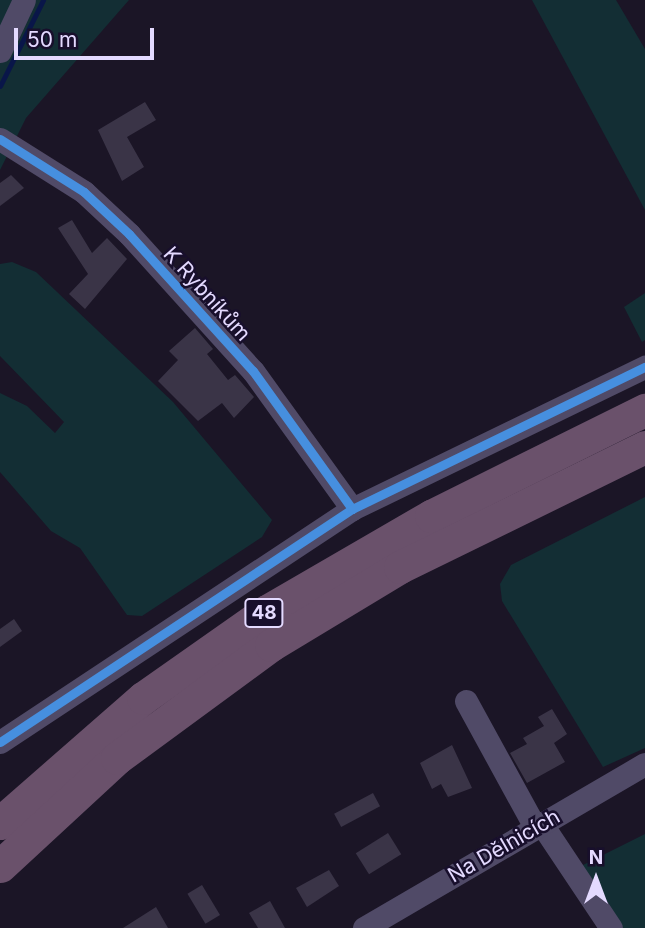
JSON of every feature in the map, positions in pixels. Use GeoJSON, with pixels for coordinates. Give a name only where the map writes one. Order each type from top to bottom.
{"type":"FeatureCollection","features":[{"type":"Feature","properties":{"kind":"highway","name":"48"},"geometry":{"type":"LineString","coordinates":[[0,823],[143,698],[267,611],[431,516],[645,410]]}},
{"type":"Feature","properties":{"kind":"highway","name":"48"},"geometry":{"type":"LineString","coordinates":[[0,866],[117,758],[271,645],[400,567],[645,447]]}},
{"type":"Feature","properties":{"kind":"street"},"geometry":{"type":"LineString","coordinates":[[0,51],[24,0]]}},
{"type":"Feature","properties":{"kind":"street","name":"K Rybníkům"},"geometry":{"type":"LineString","coordinates":[[0,139],[84,192],[129,234],[253,371],[352,509]]}},
{"type":"Feature","properties":{"kind":"street"},"geometry":{"type":"LineString","coordinates":[[0,742],[352,509],[645,367]]}},
{"type":"Feature","properties":{"kind":"street"},"geometry":{"type":"LineString","coordinates":[[466,701],[538,825],[611,928]]}},
{"type":"Feature","properties":{"kind":"street","name":"Na Dělnicích"},"geometry":{"type":"LineString","coordinates":[[364,928],[645,764]]}},
{"type":"Feature","properties":{"kind":"green space"},"geometry":{"type":"Polygon","coordinates":[[[0,0],[129,0],[26,118],[0,170],[0,0]]]}},
{"type":"Feature","properties":{"kind":"green space"},"geometry":{"type":"Polygon","coordinates":[[[532,0],[616,0],[645,49],[645,210],[532,0]]]}},
{"type":"Feature","properties":{"kind":"green space"},"geometry":{"type":"Polygon","coordinates":[[[12,262],[36,272],[173,402],[272,520],[262,537],[142,616],[127,615],[80,548],[51,531],[0,472],[0,393],[27,406],[55,433],[64,422],[0,356],[0,264],[12,262]]]}},
{"type":"Feature","properties":{"kind":"green space"},"geometry":{"type":"Polygon","coordinates":[[[645,293],[645,340],[642,342],[624,307],[645,293]]]}},
{"type":"Feature","properties":{"kind":"green space"},"geometry":{"type":"Polygon","coordinates":[[[645,497],[645,748],[603,767],[502,601],[500,584],[511,565],[645,497]]]}},
{"type":"Feature","properties":{"kind":"green space"},"geometry":{"type":"Polygon","coordinates":[[[645,834],[645,928],[620,928],[579,867],[645,834]]]}},
{"type":"Feature","properties":{"kind":"building"},"geometry":{"type":"Polygon","coordinates":[[[145,102],[156,120],[127,137],[144,167],[122,181],[98,130],[145,102]]]}},
{"type":"Feature","properties":{"kind":"building"},"geometry":{"type":"Polygon","coordinates":[[[11,175],[24,188],[0,206],[0,183],[11,175]]]}},
{"type":"Feature","properties":{"kind":"building"},"geometry":{"type":"Polygon","coordinates":[[[72,220],[92,253],[107,238],[127,259],[85,309],[69,294],[88,274],[58,228],[72,220]]]}},
{"type":"Feature","properties":{"kind":"building"},"geometry":{"type":"Polygon","coordinates":[[[195,328],[213,349],[207,354],[228,380],[235,375],[254,397],[234,418],[222,403],[198,421],[158,381],[178,360],[169,351],[195,328]]]}},
{"type":"Feature","properties":{"kind":"building"},"geometry":{"type":"Polygon","coordinates":[[[14,619],[22,631],[0,647],[0,629],[14,619]]]}},
{"type":"Feature","properties":{"kind":"building"},"geometry":{"type":"Polygon","coordinates":[[[552,709],[567,734],[554,743],[565,762],[527,783],[510,753],[527,744],[523,738],[544,726],[538,717],[552,709]]]}},
{"type":"Feature","properties":{"kind":"building"},"geometry":{"type":"Polygon","coordinates":[[[452,745],[472,788],[448,797],[441,784],[432,789],[420,763],[452,745]]]}},
{"type":"Feature","properties":{"kind":"building"},"geometry":{"type":"Polygon","coordinates":[[[373,793],[380,806],[341,827],[334,814],[373,793]]]}},
{"type":"Feature","properties":{"kind":"building"},"geometry":{"type":"Polygon","coordinates":[[[388,833],[401,854],[369,874],[356,853],[388,833]]]}},
{"type":"Feature","properties":{"kind":"building"},"geometry":{"type":"Polygon","coordinates":[[[329,870],[339,886],[307,907],[296,888],[329,870]]]}},
{"type":"Feature","properties":{"kind":"building"},"geometry":{"type":"Polygon","coordinates":[[[202,885],[220,915],[205,924],[187,894],[202,885]]]}},
{"type":"Feature","properties":{"kind":"building"},"geometry":{"type":"Polygon","coordinates":[[[270,901],[285,928],[258,928],[249,913],[270,901]]]}},
{"type":"Feature","properties":{"kind":"building"},"geometry":{"type":"Polygon","coordinates":[[[156,907],[168,928],[123,928],[156,907]]]}},
{"type":"Feature","properties":{"kind":"waterway"},"geometry":{"type":"LineString","coordinates":[[0,86],[43,0]]}},
{"type":"Feature","properties":{"kind":"cycle path"},"geometry":{"type":"LineString","coordinates":[[0,139],[84,192],[129,234],[253,371],[352,509]]}},
{"type":"Feature","properties":{"kind":"cycle path"},"geometry":{"type":"LineString","coordinates":[[0,742],[352,509],[645,367]]}}]}
